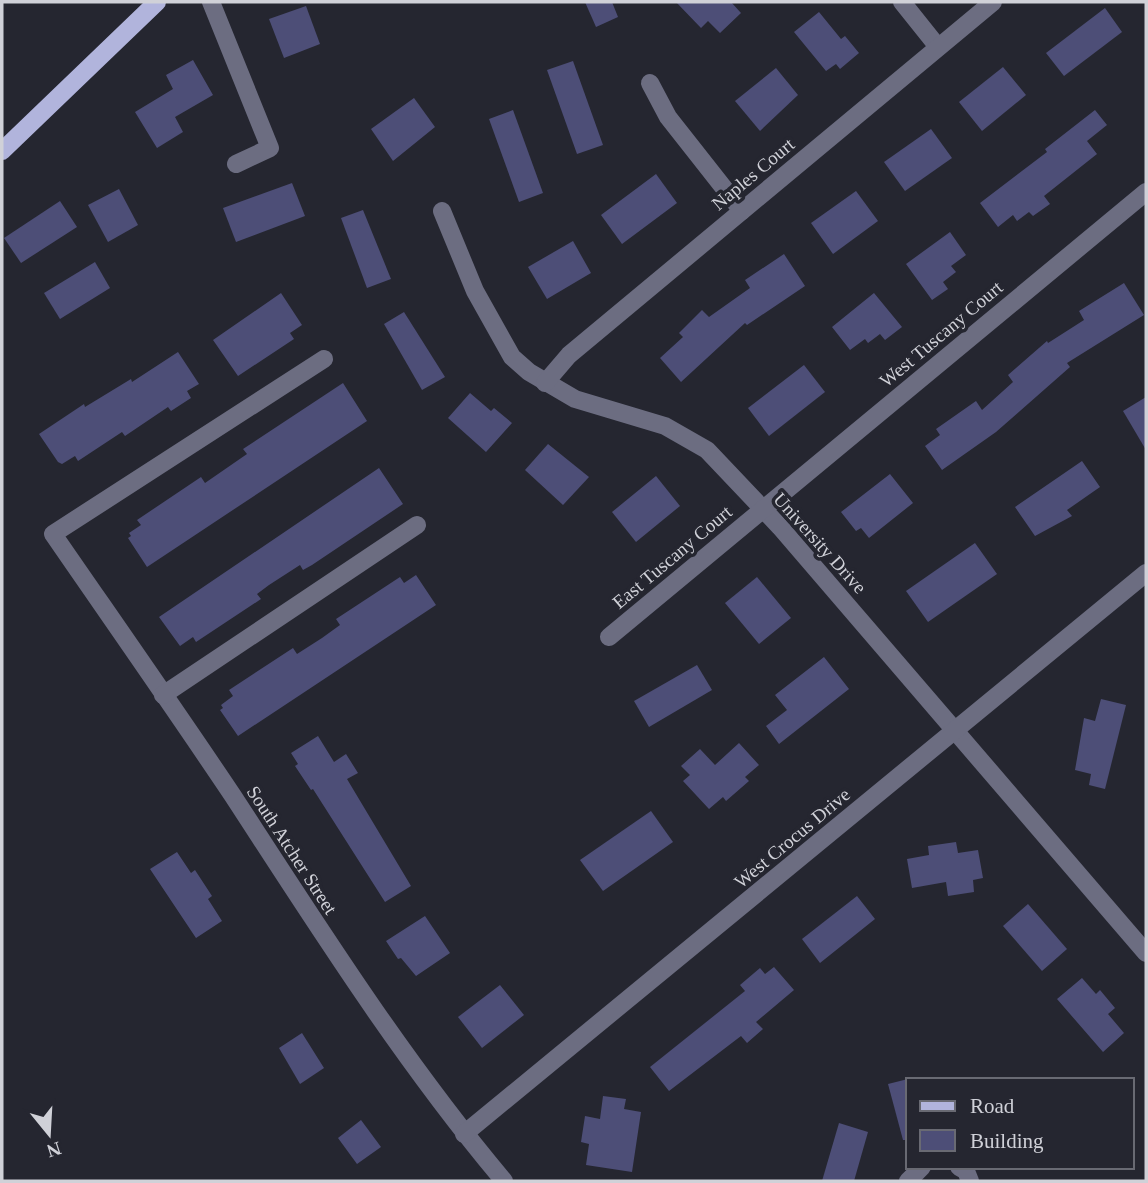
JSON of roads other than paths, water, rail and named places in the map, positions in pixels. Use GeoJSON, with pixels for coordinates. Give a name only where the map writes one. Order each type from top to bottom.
{"type":"FeatureCollection","features":[{"type":"Feature","properties":{"kind":"main road"},"geometry":{"type":"LineString","coordinates":[[2,151],[158,2]]}},
{"type":"Feature","properties":{"kind":"street"},"geometry":{"type":"LineString","coordinates":[[211,2],[270,148],[236,164]]}},
{"type":"Feature","properties":{"kind":"street"},"geometry":{"type":"LineString","coordinates":[[902,2],[938,47]]}},
{"type":"Feature","properties":{"kind":"street","name":"Naples Court"},"geometry":{"type":"LineString","coordinates":[[545,383],[569,355],[993,2]]}},
{"type":"Feature","properties":{"kind":"street"},"geometry":{"type":"LineString","coordinates":[[650,83],[668,117],[742,211]]}},
{"type":"Feature","properties":{"kind":"street","name":"West Tuscany Court"},"geometry":{"type":"LineString","coordinates":[[762,509],[1146,192]]}},
{"type":"Feature","properties":{"kind":"street","name":"University Drive"},"geometry":{"type":"LineString","coordinates":[[442,211],[475,291],[512,357],[545,383],[575,399],[665,426],[707,450],[955,730],[1146,953]]}},
{"type":"Feature","properties":{"kind":"street","name":"South Atcher Street"},"geometry":{"type":"LineString","coordinates":[[324,359],[53,534],[322,935],[464,1134],[504,1181]]}},
{"type":"Feature","properties":{"kind":"street","name":"East Tuscany Court"},"geometry":{"type":"LineString","coordinates":[[609,637],[762,509]]}},
{"type":"Feature","properties":{"kind":"street"},"geometry":{"type":"LineString","coordinates":[[163,695],[417,525]]}},
{"type":"Feature","properties":{"kind":"street","name":"West Crocus Drive"},"geometry":{"type":"LineString","coordinates":[[464,1134],[1146,573]]}}]}
